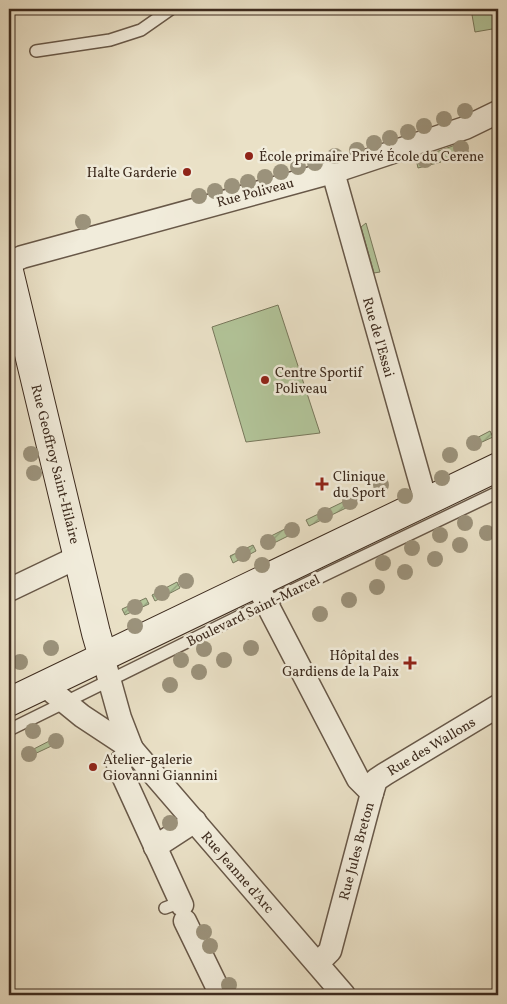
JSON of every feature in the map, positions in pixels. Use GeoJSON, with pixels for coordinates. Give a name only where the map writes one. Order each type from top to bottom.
{"type":"FeatureCollection","features":[{"type":"Feature","properties":{"kind":"main road","name":"Rue Geoffroy Saint-Hilaire"},"geometry":{"type":"LineString","coordinates":[[9,271],[96,633],[107,668]]}},
{"type":"Feature","properties":{"kind":"main road","name":"Boulevard Saint-Marcel"},"geometry":{"type":"LineString","coordinates":[[9,702],[54,693],[107,668],[261,593],[426,502],[498,467]]}},
{"type":"Feature","properties":{"kind":"street","name":"Rue Poliveau"},"geometry":{"type":"LineString","coordinates":[[9,263],[22,257],[332,172],[465,128],[498,112]]}},
{"type":"Feature","properties":{"kind":"street","name":"Rue de l'Essai"},"geometry":{"type":"LineString","coordinates":[[332,172],[383,334],[426,502]]}},
{"type":"Feature","properties":{"kind":"street"},"geometry":{"type":"LineString","coordinates":[[9,590],[78,557]]}},
{"type":"Feature","properties":{"kind":"street","name":"Rue Jules Breton"},"geometry":{"type":"LineString","coordinates":[[261,593],[358,779],[372,793],[330,951],[318,963]]}},
{"type":"Feature","properties":{"kind":"street","name":"Rue Jeanne d'Arc"},"geometry":{"type":"LineString","coordinates":[[107,668],[120,718],[132,749]]}},
{"type":"Feature","properties":{"kind":"street","name":"Rue Jeanne d'Arc"},"geometry":{"type":"LineString","coordinates":[[54,693],[99,728],[132,749],[195,821],[269,917],[318,963],[344,995]]}},
{"type":"Feature","properties":{"kind":"street","name":"Rue des Wallons"},"geometry":{"type":"LineString","coordinates":[[372,793],[376,780],[498,706]]}},
{"type":"Feature","properties":{"kind":"street"},"geometry":{"type":"LineString","coordinates":[[132,749],[118,766],[155,847],[178,909],[221,995]]}},
{"type":"Feature","properties":{"kind":"street"},"geometry":{"type":"LineString","coordinates":[[155,847],[195,821]]}},
{"type":"Feature","properties":{"kind":"lane"},"geometry":{"type":"LineString","coordinates":[[36,51],[110,40],[141,30],[171,9]]}},
{"type":"Feature","properties":{"kind":"lane","name":"Boulevard Saint-Marcel"},"geometry":{"type":"LineString","coordinates":[[261,593],[498,492]]}},
{"type":"Feature","properties":{"kind":"lane","name":"Boulevard Saint-Marcel"},"geometry":{"type":"LineString","coordinates":[[9,730],[54,693]]}},
{"type":"Feature","properties":{"kind":"green space"},"geometry":{"type":"Polygon","coordinates":[[[471,9],[498,9],[498,28],[475,32],[471,9]]]}},
{"type":"Feature","properties":{"kind":"green space"},"geometry":{"type":"Polygon","coordinates":[[[461,143],[466,144],[469,155],[465,156],[465,154],[441,160],[441,162],[418,168],[416,159],[461,143]]]}},
{"type":"Feature","properties":{"kind":"green space"},"geometry":{"type":"Polygon","coordinates":[[[366,223],[380,272],[374,273],[361,227],[366,223]]]}},
{"type":"Feature","properties":{"kind":"green space","name":"Centre Sportif Poliveau"},"geometry":{"type":"Polygon","coordinates":[[[278,305],[320,433],[246,442],[212,327],[278,305]]]}},
{"type":"Feature","properties":{"kind":"green space"},"geometry":{"type":"Polygon","coordinates":[[[490,431],[493,437],[469,448],[467,443],[490,431]]]}},
{"type":"Feature","properties":{"kind":"green space"},"geometry":{"type":"Polygon","coordinates":[[[343,502],[346,508],[309,526],[306,520],[343,502]]]}},
{"type":"Feature","properties":{"kind":"green space"},"geometry":{"type":"Polygon","coordinates":[[[295,524],[298,531],[264,548],[261,541],[295,524]]]}},
{"type":"Feature","properties":{"kind":"green space"},"geometry":{"type":"Polygon","coordinates":[[[498,525],[498,530],[482,538],[480,533],[498,525]]]}},
{"type":"Feature","properties":{"kind":"green space"},"geometry":{"type":"Polygon","coordinates":[[[253,545],[256,551],[233,563],[230,556],[253,545]]]}},
{"type":"Feature","properties":{"kind":"green space"},"geometry":{"type":"Polygon","coordinates":[[[177,582],[180,588],[155,601],[152,595],[177,582]]]}},
{"type":"Feature","properties":{"kind":"green space"},"geometry":{"type":"Polygon","coordinates":[[[146,598],[149,604],[125,615],[122,609],[146,598]]]}},
{"type":"Feature","properties":{"kind":"green space"},"geometry":{"type":"Polygon","coordinates":[[[57,737],[60,742],[28,757],[26,753],[57,737]]]}},
{"type":"Feature","properties":{"kind":"place","name":"École primaire Privé École du Cerene"},"geometry":{"type":"Point","coordinates":[249,156]}},
{"type":"Feature","properties":{"kind":"place","name":"Halte Garderie"},"geometry":{"type":"Point","coordinates":[187,172]}},
{"type":"Feature","properties":{"kind":"place","name":"Centre Sportif Poliveau"},"geometry":{"type":"Point","coordinates":[265,380]}},
{"type":"Feature","properties":{"kind":"place","name":"Clinique du Sport"},"geometry":{"type":"Point","coordinates":[322,484]}},
{"type":"Feature","properties":{"kind":"place","name":"Hôpital des Gardiens de la Paix"},"geometry":{"type":"Point","coordinates":[410,663]}},
{"type":"Feature","properties":{"kind":"place","name":"Atelier-galerie Giovanni Giannini"},"geometry":{"type":"Point","coordinates":[93,767]}}]}
